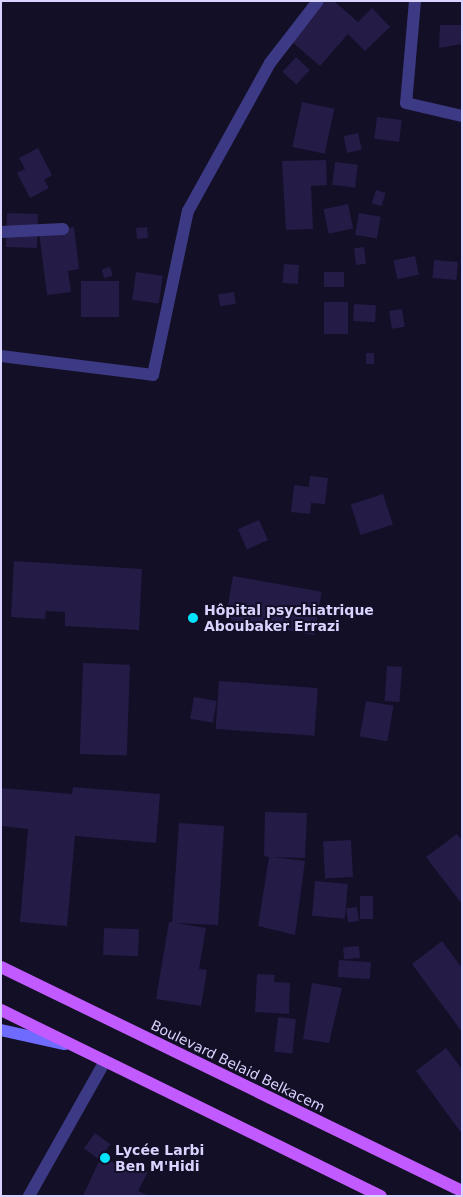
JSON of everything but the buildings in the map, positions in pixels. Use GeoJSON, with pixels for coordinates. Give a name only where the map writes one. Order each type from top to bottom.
{"type":"FeatureCollection","features":[{"type":"Feature","properties":{"kind":"main road","name":"Boulevard Belaid Belkacem"},"geometry":{"type":"LineString","coordinates":[[1,967],[462,1191]]}},
{"type":"Feature","properties":{"kind":"main road"},"geometry":{"type":"LineString","coordinates":[[1,1010],[104,1063],[381,1196]]}},
{"type":"Feature","properties":{"kind":"street"},"geometry":{"type":"LineString","coordinates":[[1,356],[153,375],[188,211],[270,63],[318,1]]}},
{"type":"Feature","properties":{"kind":"street"},"geometry":{"type":"LineString","coordinates":[[415,1],[406,103],[462,116]]}},
{"type":"Feature","properties":{"kind":"street"},"geometry":{"type":"LineString","coordinates":[[1,232],[63,228]]}},
{"type":"Feature","properties":{"kind":"street"},"geometry":{"type":"LineString","coordinates":[[1,1030],[72,1045]]}},
{"type":"Feature","properties":{"kind":"street"},"geometry":{"type":"LineString","coordinates":[[29,1196],[104,1063]]}},
{"type":"Feature","properties":{"kind":"place","name":"Hôpital psychiatrique Aboubaker Errazi"},"geometry":{"type":"Point","coordinates":[193,618]}},
{"type":"Feature","properties":{"kind":"place","name":"Lycée Larbi Ben M'Hidi"},"geometry":{"type":"Point","coordinates":[105,1158]}}]}
